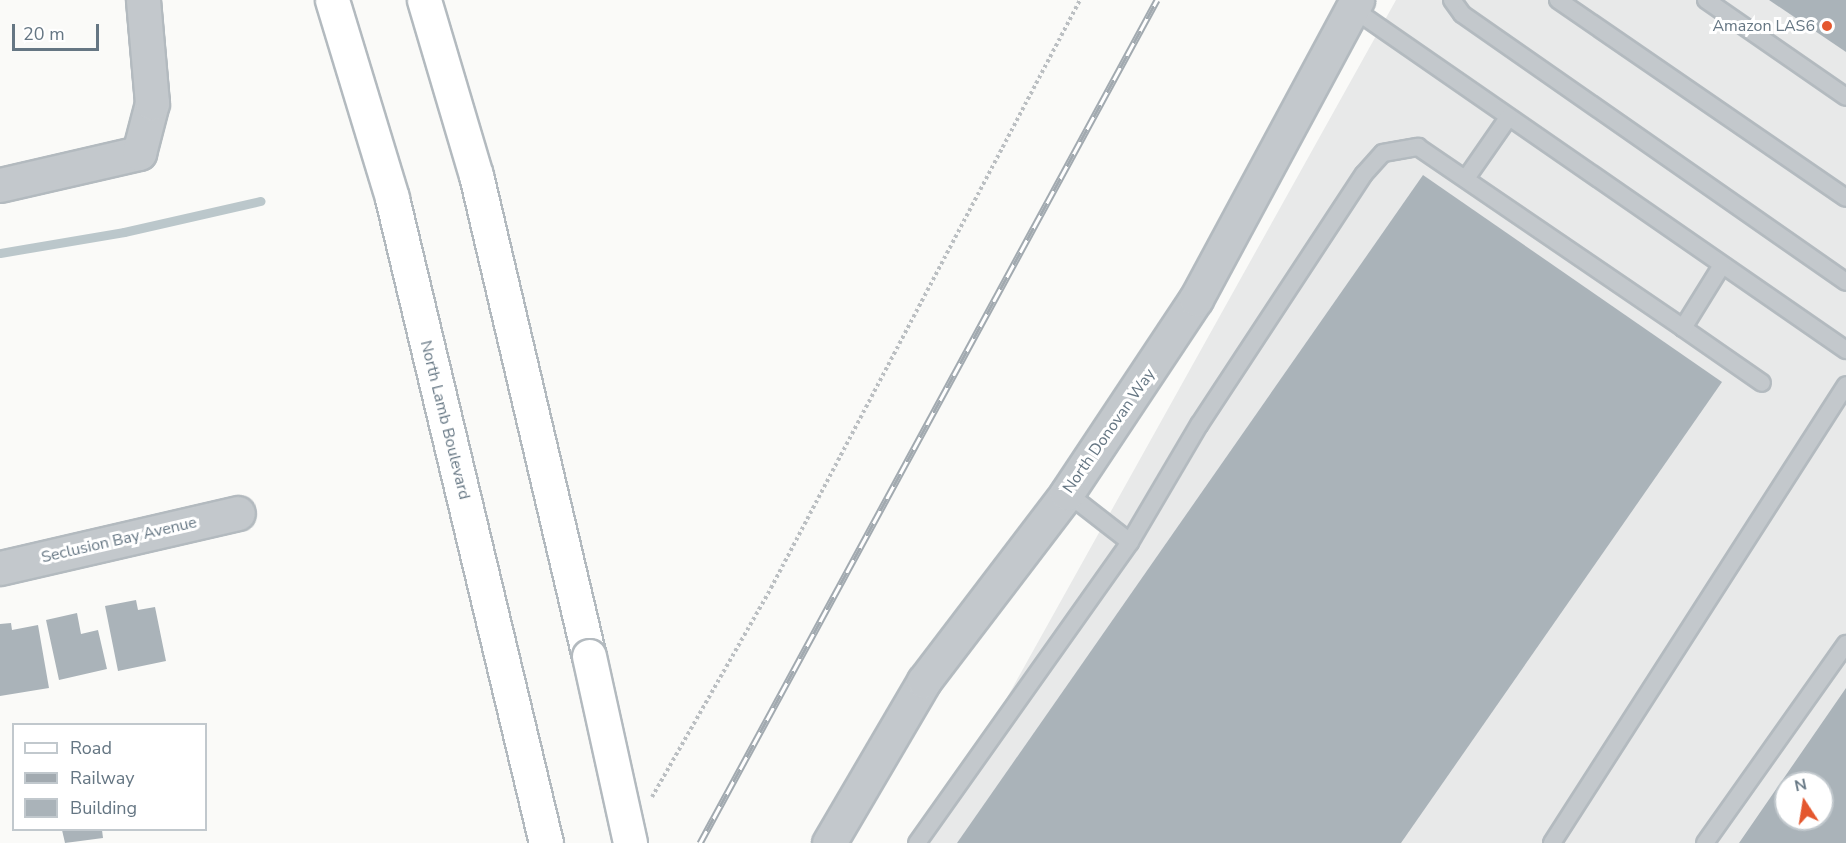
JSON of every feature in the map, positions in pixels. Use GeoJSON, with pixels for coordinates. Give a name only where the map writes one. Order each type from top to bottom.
{"type":"FeatureCollection","features":[{"type":"Feature","properties":{"kind":"main road","name":"North Lamb Boulevard"},"geometry":{"type":"LineString","coordinates":[[333,0],[392,198],[529,764],[546,843]]}},
{"type":"Feature","properties":{"kind":"main road"},"geometry":{"type":"LineString","coordinates":[[424,0],[476,175],[589,656],[630,843]]}},
{"type":"Feature","properties":{"kind":"street"},"geometry":{"type":"LineString","coordinates":[[0,185],[139,153],[152,103],[143,0]]}},
{"type":"Feature","properties":{"kind":"street","name":"North Donovan Way"},"geometry":{"type":"LineString","coordinates":[[829,843],[924,681],[1067,493],[1196,299],[1355,4]]}},
{"type":"Feature","properties":{"kind":"street","name":"Seclusion Bay Avenue"},"geometry":{"type":"LineString","coordinates":[[0,568],[238,513]]}},
{"type":"Feature","properties":{"kind":"lane"},"geometry":{"type":"LineString","coordinates":[[1452,0],[1462,14],[1846,282]]}},
{"type":"Feature","properties":{"kind":"lane"},"geometry":{"type":"LineString","coordinates":[[1558,0],[1846,198]]}},
{"type":"Feature","properties":{"kind":"lane"},"geometry":{"type":"LineString","coordinates":[[1706,0],[1846,97]]}},
{"type":"Feature","properties":{"kind":"lane"},"geometry":{"type":"LineString","coordinates":[[1355,4],[1508,118],[1846,350]]}},
{"type":"Feature","properties":{"kind":"lane"},"geometry":{"type":"LineString","coordinates":[[1467,177],[1508,118]]}},
{"type":"Feature","properties":{"kind":"lane"},"geometry":{"type":"LineString","coordinates":[[917,843],[1130,542],[1199,425],[1383,153],[1418,147],[1467,177],[1762,383]]}},
{"type":"Feature","properties":{"kind":"lane"},"geometry":{"type":"LineString","coordinates":[[1683,328],[1722,265]]}},
{"type":"Feature","properties":{"kind":"lane"},"geometry":{"type":"LineString","coordinates":[[1551,843],[1846,386]]}},
{"type":"Feature","properties":{"kind":"lane"},"geometry":{"type":"LineString","coordinates":[[1067,493],[1130,542]]}},
{"type":"Feature","properties":{"kind":"lane"},"geometry":{"type":"LineString","coordinates":[[1706,843],[1846,644]]}},
{"type":"Feature","properties":{"kind":"path"},"geometry":{"type":"LineString","coordinates":[[645,806],[771,588],[1080,0]]}},
{"type":"Feature","properties":{"kind":"shaded area"},"geometry":{"type":"Polygon","coordinates":[[[1396,0],[1846,0],[1846,843],[926,843],[1396,0]]]}},
{"type":"Feature","properties":{"kind":"building","name":"Amazon LAS6"},"geometry":{"type":"Polygon","coordinates":[[[1769,0],[1846,0],[1846,52],[1769,0]]]}},
{"type":"Feature","properties":{"kind":"building"},"geometry":{"type":"Polygon","coordinates":[[[1423,175],[1722,382],[1401,843],[957,843],[1423,175]]]}},
{"type":"Feature","properties":{"kind":"building"},"geometry":{"type":"Polygon","coordinates":[[[136,600],[138,610],[155,607],[166,661],[118,671],[105,606],[136,600]]]}},
{"type":"Feature","properties":{"kind":"building"},"geometry":{"type":"Polygon","coordinates":[[[77,613],[81,634],[98,630],[107,669],[59,680],[46,620],[77,613]]]}},
{"type":"Feature","properties":{"kind":"building"},"geometry":{"type":"Polygon","coordinates":[[[11,623],[12,630],[38,625],[49,688],[0,696],[0,624],[11,623]]]}},
{"type":"Feature","properties":{"kind":"building"},"geometry":{"type":"Polygon","coordinates":[[[1846,688],[1846,843],[1739,843],[1774,792],[1774,831],[1834,831],[1834,771],[1789,771],[1846,688]]]}},
{"type":"Feature","properties":{"kind":"building"},"geometry":{"type":"Polygon","coordinates":[[[62,831],[102,831],[103,838],[65,843],[62,831]]]}},
{"type":"Feature","properties":{"kind":"waterway"},"geometry":{"type":"LineString","coordinates":[[0,253],[124,232],[261,201]]}},
{"type":"Feature","properties":{"kind":"railway"},"geometry":{"type":"LineString","coordinates":[[700,843],[1157,0]]}},
{"type":"Feature","properties":{"kind":"place","name":"Amazon LAS6"},"geometry":{"type":"Point","coordinates":[1827,26]}}]}
